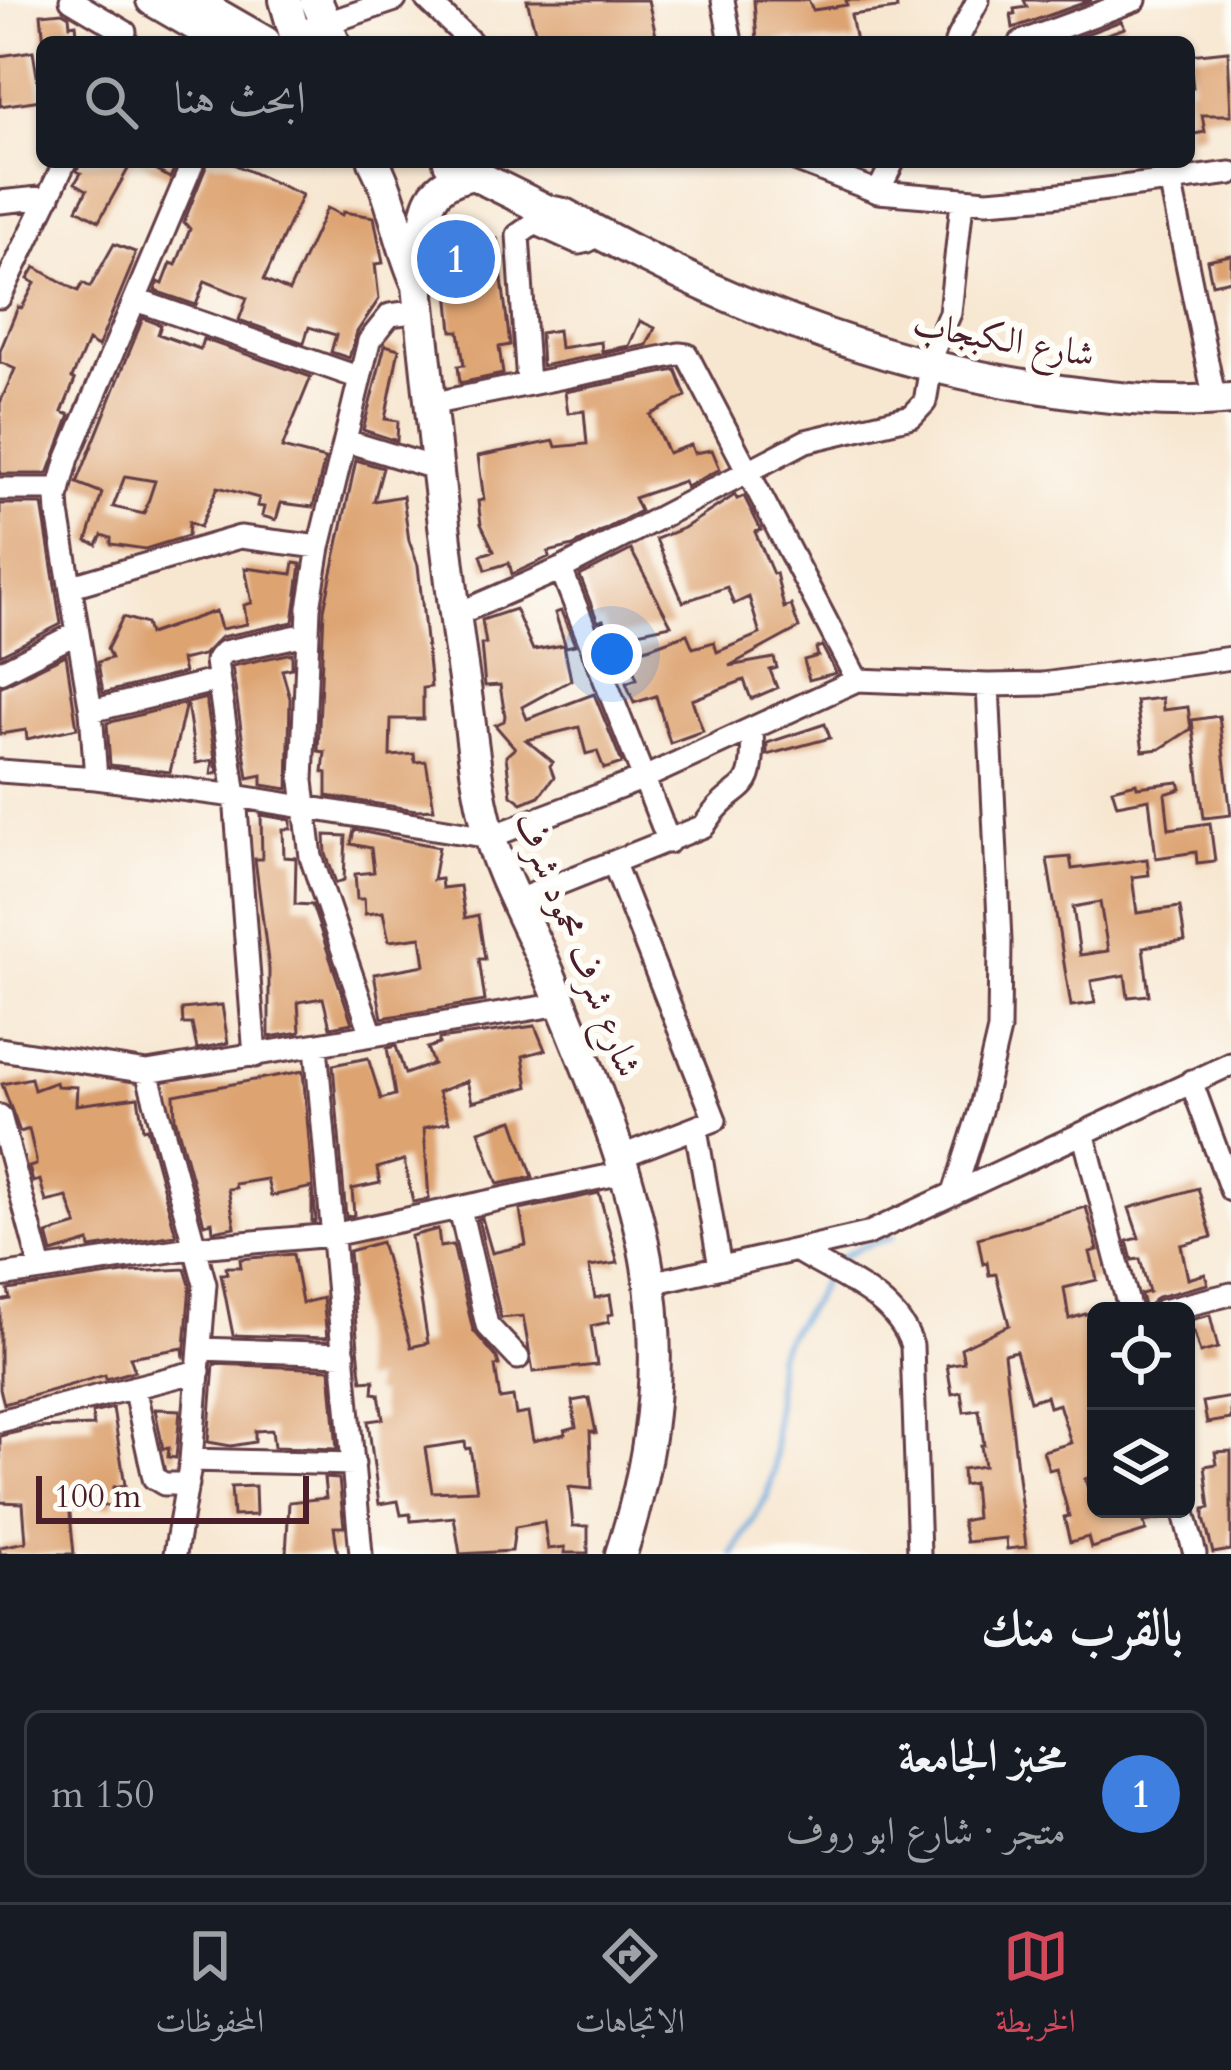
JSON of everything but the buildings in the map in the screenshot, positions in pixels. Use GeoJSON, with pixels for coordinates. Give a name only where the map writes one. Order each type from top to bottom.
{"type":"FeatureCollection","features":[{"type":"Feature","properties":{"kind":"street"},"geometry":{"type":"LineString","coordinates":[[71,0],[127,36]]}},
{"type":"Feature","properties":{"kind":"street"},"geometry":{"type":"LineString","coordinates":[[152,0],[213,36]]}},
{"type":"Feature","properties":{"kind":"street"},"geometry":{"type":"LineString","coordinates":[[285,0],[286,36]]}},
{"type":"Feature","properties":{"kind":"street"},"geometry":{"type":"LineString","coordinates":[[293,36],[395,0]]}},
{"type":"Feature","properties":{"kind":"street"},"geometry":{"type":"LineString","coordinates":[[427,0],[465,36]]}},
{"type":"Feature","properties":{"kind":"street"},"geometry":{"type":"LineString","coordinates":[[723,0],[729,36]]}},
{"type":"Feature","properties":{"kind":"street"},"geometry":{"type":"LineString","coordinates":[[959,36],[978,0]]}},
{"type":"Feature","properties":{"kind":"street"},"geometry":{"type":"LineString","coordinates":[[1037,36],[1135,0]]}},
{"type":"Feature","properties":{"kind":"street"},"geometry":{"type":"LineString","coordinates":[[186,21],[269,36]]}},
{"type":"Feature","properties":{"kind":"street"},"geometry":{"type":"LineString","coordinates":[[0,297],[62,168]]}},
{"type":"Feature","properties":{"kind":"street"},"geometry":{"type":"LineString","coordinates":[[96,778],[91,711],[58,513],[60,489],[68,458],[191,168]]}},
{"type":"Feature","properties":{"kind":"street"},"geometry":{"type":"LineString","coordinates":[[377,168],[396,209],[419,298]]}},
{"type":"Feature","properties":{"kind":"street"},"geometry":{"type":"LineString","coordinates":[[399,168],[423,233]]}},
{"type":"Feature","properties":{"kind":"street"},"geometry":{"type":"LineString","coordinates":[[419,298],[426,209],[466,168]]}},
{"type":"Feature","properties":{"kind":"street","name":"شارع الكبجاب"},"geometry":{"type":"LineString","coordinates":[[472,168],[548,212],[563,214],[728,298],[851,345],[931,366],[1076,393],[1223,400]]}},
{"type":"Feature","properties":{"kind":"street"},"geometry":{"type":"LineString","coordinates":[[816,168],[878,192],[962,202],[1052,196],[1231,173]]}},
{"type":"Feature","properties":{"kind":"street"},"geometry":{"type":"LineString","coordinates":[[878,192],[890,168]]}},
{"type":"Feature","properties":{"kind":"street"},"geometry":{"type":"LineString","coordinates":[[1170,180],[1223,400]]}},
{"type":"Feature","properties":{"kind":"street"},"geometry":{"type":"LineString","coordinates":[[0,202],[50,196]]}},
{"type":"Feature","properties":{"kind":"street"},"geometry":{"type":"LineString","coordinates":[[455,615],[561,569],[816,438],[912,416],[925,402],[931,366],[950,313],[962,202]]}},
{"type":"Feature","properties":{"kind":"street"},"geometry":{"type":"LineString","coordinates":[[528,384],[518,235],[535,223],[579,243],[595,232]]}},
{"type":"Feature","properties":{"kind":"street"},"geometry":{"type":"LineString","coordinates":[[372,1035],[311,857],[303,807],[307,634],[320,548],[369,341],[383,319],[419,298]]}},
{"type":"Feature","properties":{"kind":"street","name":"شارع شرف محمود شرف"},"geometry":{"type":"LineString","coordinates":[[419,298],[455,615],[490,837],[625,1164],[651,1283],[657,1339],[655,1394],[621,1554]]}},
{"type":"Feature","properties":{"kind":"street"},"geometry":{"type":"LineString","coordinates":[[136,300],[360,378]]}},
{"type":"Feature","properties":{"kind":"street"},"geometry":{"type":"LineString","coordinates":[[430,404],[683,354],[691,358],[857,680]]}},
{"type":"Feature","properties":{"kind":"street"},"geometry":{"type":"LineString","coordinates":[[346,441],[438,469]]}},
{"type":"Feature","properties":{"kind":"street"},"geometry":{"type":"LineString","coordinates":[[0,489],[60,489]]}},
{"type":"Feature","properties":{"kind":"street"},"geometry":{"type":"LineString","coordinates":[[72,586],[240,536],[320,548]]}},
{"type":"Feature","properties":{"kind":"street"},"geometry":{"type":"LineString","coordinates":[[561,569],[669,842]]}},
{"type":"Feature","properties":{"kind":"street"},"geometry":{"type":"LineString","coordinates":[[0,672],[77,633]]}},
{"type":"Feature","properties":{"kind":"street"},"geometry":{"type":"LineString","coordinates":[[255,1056],[235,796],[217,658],[224,652],[307,634]]}},
{"type":"Feature","properties":{"kind":"street"},"geometry":{"type":"LineString","coordinates":[[0,771],[235,796],[490,837],[642,778],[857,680],[1043,684],[1231,658]]}},
{"type":"Feature","properties":{"kind":"street"},"geometry":{"type":"LineString","coordinates":[[91,711],[218,680]]}},
{"type":"Feature","properties":{"kind":"street"},"geometry":{"type":"LineString","coordinates":[[954,1192],[999,1030],[1000,941],[988,685]]}},
{"type":"Feature","properties":{"kind":"street"},"geometry":{"type":"LineString","coordinates":[[518,900],[704,826],[718,803],[740,792],[753,776],[752,729]]}},
{"type":"Feature","properties":{"kind":"street"},"geometry":{"type":"LineString","coordinates":[[0,1276],[198,1247],[332,1235],[460,1209],[625,1164],[715,1119],[614,863]]}},
{"type":"Feature","properties":{"kind":"street"},"geometry":{"type":"LineString","coordinates":[[0,1048],[147,1072],[562,1004]]}},
{"type":"Feature","properties":{"kind":"street"},"geometry":{"type":"LineString","coordinates":[[316,1046],[361,1554]]}},
{"type":"Feature","properties":{"kind":"street"},"geometry":{"type":"LineString","coordinates":[[651,1283],[867,1234],[1231,1064]]}},
{"type":"Feature","properties":{"kind":"street"},"geometry":{"type":"LineString","coordinates":[[147,1072],[205,1284],[191,1460],[175,1554]]}},
{"type":"Feature","properties":{"kind":"street"},"geometry":{"type":"LineString","coordinates":[[1191,1082],[1231,1190]]}},
{"type":"Feature","properties":{"kind":"street"},"geometry":{"type":"LineString","coordinates":[[0,1116],[41,1269]]}},
{"type":"Feature","properties":{"kind":"street"},"geometry":{"type":"LineString","coordinates":[[696,1129],[720,1267]]}},
{"type":"Feature","properties":{"kind":"street"},"geometry":{"type":"LineString","coordinates":[[1084,1136],[1128,1302]]}},
{"type":"Feature","properties":{"kind":"street"},"geometry":{"type":"LineString","coordinates":[[460,1209],[485,1320],[518,1358]]}},
{"type":"Feature","properties":{"kind":"street"},"geometry":{"type":"LineString","coordinates":[[799,1252],[888,1306],[906,1327],[913,1346],[920,1554]]}},
{"type":"Feature","properties":{"kind":"street"},"geometry":{"type":"LineString","coordinates":[[1195,1303],[1231,1294]]}},
{"type":"Feature","properties":{"kind":"street"},"geometry":{"type":"LineString","coordinates":[[0,1421],[134,1387],[200,1360],[344,1354]]}},
{"type":"Feature","properties":{"kind":"street"},"geometry":{"type":"LineString","coordinates":[[134,1387],[154,1478],[164,1484],[188,1484]]}},
{"type":"Feature","properties":{"kind":"street"},"geometry":{"type":"LineString","coordinates":[[191,1460],[354,1464]]}},
{"type":"Feature","properties":{"kind":"street"},"geometry":{"type":"LineString","coordinates":[[1185,1518],[1195,1554]]}},
{"type":"Feature","properties":{"kind":"waterway"},"geometry":{"type":"LineString","coordinates":[[831,1263],[892,1237]]}},
{"type":"Feature","properties":{"kind":"waterway"},"geometry":{"type":"LineString","coordinates":[[733,1554],[767,1496],[774,1469],[777,1357],[825,1274]]}},
{"type":"Feature","properties":{"kind":"place","name":"مخبز الجامعة"},"geometry":{"type":"Point","coordinates":[456,259]}}]}
